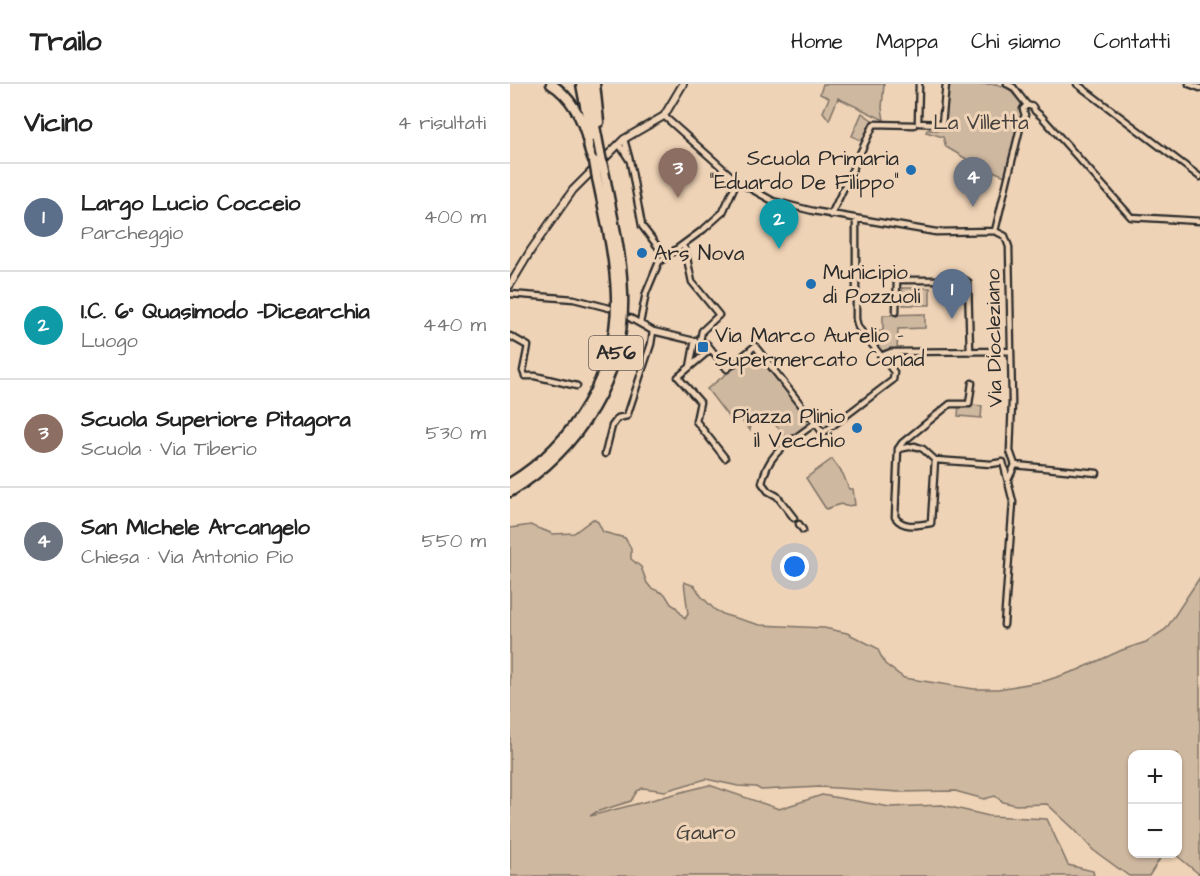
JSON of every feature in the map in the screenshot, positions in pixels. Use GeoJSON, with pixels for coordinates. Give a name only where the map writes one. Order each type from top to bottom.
{"type":"FeatureCollection","features":[{"type":"Feature","properties":{"kind":"highway"},"geometry":{"type":"LineString","coordinates":[[551,84],[562,92],[576,110],[585,131],[591,158],[594,161]]}},
{"type":"Feature","properties":{"kind":"highway","name":"A56"},"geometry":{"type":"LineString","coordinates":[[510,492],[549,464],[573,438],[600,397],[613,363],[621,332],[623,294],[619,254],[601,177],[594,161],[581,84]]}},
{"type":"Feature","properties":{"kind":"highway","name":"A56"},"geometry":{"type":"LineString","coordinates":[[510,483],[541,462],[570,430],[594,392],[607,360],[614,331],[616,297],[613,263],[601,177],[600,152],[587,84]]}},
{"type":"Feature","properties":{"kind":"highway"},"geometry":{"type":"LineString","coordinates":[[595,84],[602,143],[600,152]]}},
{"type":"Feature","properties":{"kind":"street"},"geometry":{"type":"LineString","coordinates":[[510,285],[573,190],[622,142],[664,116],[683,84]]}},
{"type":"Feature","properties":{"kind":"street"},"geometry":{"type":"LineString","coordinates":[[919,84],[918,123],[942,124],[946,84]]}},
{"type":"Feature","properties":{"kind":"street"},"geometry":{"type":"LineString","coordinates":[[1007,84],[1024,99],[1027,105]]}},
{"type":"Feature","properties":{"kind":"street"},"geometry":{"type":"LineString","coordinates":[[1077,84],[1200,177]]}},
{"type":"Feature","properties":{"kind":"street"},"geometry":{"type":"LineString","coordinates":[[1189,84],[1200,88]]}},
{"type":"Feature","properties":{"kind":"street"},"geometry":{"type":"LineString","coordinates":[[664,116],[737,181],[773,201],[831,215],[936,232],[995,231],[1025,115],[1023,110],[1027,105]]}},
{"type":"Feature","properties":{"kind":"street"},"geometry":{"type":"LineString","coordinates":[[1027,105],[1033,106],[1035,111],[1131,217],[1200,221]]}},
{"type":"Feature","properties":{"kind":"street"},"geometry":{"type":"LineString","coordinates":[[1025,115],[1031,116],[1035,111]]}},
{"type":"Feature","properties":{"kind":"street"},"geometry":{"type":"LineString","coordinates":[[831,215],[874,124],[914,125]]}},
{"type":"Feature","properties":{"kind":"street"},"geometry":{"type":"LineString","coordinates":[[622,142],[630,161],[642,226],[665,256]]}},
{"type":"Feature","properties":{"kind":"street"},"geometry":{"type":"LineString","coordinates":[[640,323],[651,277],[659,262],[723,212],[737,181]]}},
{"type":"Feature","properties":{"kind":"street"},"geometry":{"type":"LineString","coordinates":[[630,318],[653,331],[698,341],[711,349],[727,369],[755,346],[823,433],[893,380],[894,372],[858,327],[855,319],[856,219]]}},
{"type":"Feature","properties":{"kind":"street","name":"Via Diocleziano"},"geometry":{"type":"LineString","coordinates":[[995,231],[1005,236],[1009,247],[1010,451],[1015,465]]}},
{"type":"Feature","properties":{"kind":"street"},"geometry":{"type":"LineString","coordinates":[[682,245],[685,249],[692,282],[719,315],[702,330],[690,367]]}},
{"type":"Feature","properties":{"kind":"street"},"geometry":{"type":"LineString","coordinates":[[896,312],[897,280],[965,280],[968,282],[970,352]]}},
{"type":"Feature","properties":{"kind":"street"},"geometry":{"type":"LineString","coordinates":[[510,294],[574,299],[609,308]]}},
{"type":"Feature","properties":{"kind":"street"},"geometry":{"type":"LineString","coordinates":[[605,454],[612,426],[618,418],[627,416],[651,344],[653,331]]}},
{"type":"Feature","properties":{"kind":"street"},"geometry":{"type":"LineString","coordinates":[[510,336],[528,346],[523,371],[525,376],[535,375],[577,386]]}},
{"type":"Feature","properties":{"kind":"street"},"geometry":{"type":"LineString","coordinates":[[711,349],[678,377],[700,402],[696,421],[724,458]]}},
{"type":"Feature","properties":{"kind":"street"},"geometry":{"type":"LineString","coordinates":[[881,356],[891,352],[1011,351]]}},
{"type":"Feature","properties":{"kind":"street"},"geometry":{"type":"LineString","coordinates":[[935,460],[931,524],[900,524],[895,518],[898,449],[902,443],[950,404],[969,404],[972,383]]}},
{"type":"Feature","properties":{"kind":"street"},"geometry":{"type":"LineString","coordinates":[[794,518],[777,496],[768,491],[762,483],[764,472],[777,450],[815,423]]}},
{"type":"Feature","properties":{"kind":"street"},"geometry":{"type":"LineString","coordinates":[[898,449],[915,446],[923,449],[935,460],[991,464],[1003,462]]}},
{"type":"Feature","properties":{"kind":"street"},"geometry":{"type":"LineString","coordinates":[[1004,625],[1013,502],[1003,462],[1010,451]]}},
{"type":"Feature","properties":{"kind":"street"},"geometry":{"type":"LineString","coordinates":[[1008,480],[1015,465],[1097,472]]}},
{"type":"Feature","properties":{"kind":"street"},"geometry":{"type":"LineString","coordinates":[[799,524],[804,530]]}},
{"type":"Feature","properties":{"kind":"green space"},"geometry":{"type":"Polygon","coordinates":[[[823,84],[884,84],[882,108],[884,120],[838,98],[829,120],[823,112],[829,98],[820,94],[823,84]]]}},
{"type":"Feature","properties":{"kind":"green space","name":"La Villetta"},"geometry":{"type":"Polygon","coordinates":[[[950,84],[996,84],[1008,88],[1021,103],[1021,115],[1005,176],[976,164],[989,179],[979,188],[965,173],[975,164],[946,147],[943,137],[926,132],[927,130],[943,130],[950,84]]]}},
{"type":"Feature","properties":{"kind":"green space"},"geometry":{"type":"Polygon","coordinates":[[[862,113],[872,120],[862,141],[852,136],[862,113]]]}},
{"type":"Feature","properties":{"kind":"green space"},"geometry":{"type":"Polygon","coordinates":[[[902,288],[930,288],[930,305],[903,305],[902,288]]]}},
{"type":"Feature","properties":{"kind":"green space"},"geometry":{"type":"Polygon","coordinates":[[[925,314],[925,328],[898,329],[897,351],[882,354],[867,336],[872,332],[883,331],[883,315],[925,314]]]}},
{"type":"Feature","properties":{"kind":"green space"},"geometry":{"type":"Polygon","coordinates":[[[752,354],[757,355],[811,422],[788,440],[777,426],[769,421],[752,421],[750,430],[740,418],[733,423],[707,389],[752,354]]]}},
{"type":"Feature","properties":{"kind":"green space"},"geometry":{"type":"Polygon","coordinates":[[[959,404],[982,406],[981,418],[958,416],[959,404]]]}},
{"type":"Feature","properties":{"kind":"green space"},"geometry":{"type":"Polygon","coordinates":[[[832,459],[843,474],[849,489],[853,489],[855,505],[841,504],[826,509],[806,478],[832,459]]]}},
{"type":"Feature","properties":{"kind":"green space","name":"Gauro"},"geometry":{"type":"Polygon","coordinates":[[[593,519],[598,522],[603,532],[625,538],[631,548],[631,559],[641,567],[647,583],[651,588],[665,594],[685,619],[688,614],[684,582],[695,586],[715,610],[725,615],[760,625],[824,628],[847,633],[877,648],[885,664],[904,678],[974,689],[998,689],[1045,681],[1146,642],[1166,629],[1200,577],[1200,875],[1180,858],[1182,858],[1182,750],[1128,750],[1128,858],[1160,858],[1149,876],[1129,876],[1093,850],[1047,804],[1016,805],[1003,802],[995,796],[984,799],[955,791],[899,792],[820,787],[761,790],[756,787],[738,786],[706,779],[665,791],[643,788],[637,791],[631,801],[590,816],[709,785],[779,809],[822,795],[890,807],[942,805],[989,816],[1047,819],[1068,865],[1093,871],[1094,876],[510,876],[510,528],[531,525],[552,534],[574,533],[593,519]]]}},
{"type":"Feature","properties":{"kind":"place","name":"Scuola Primaria \"Eduardo De Filippo\""},"geometry":{"type":"Point","coordinates":[911,170]}},
{"type":"Feature","properties":{"kind":"place","name":"Scuola Superiore Pitagora"},"geometry":{"type":"Point","coordinates":[678,198]}},
{"type":"Feature","properties":{"kind":"place","name":"San MIchele Arcangelo"},"geometry":{"type":"Point","coordinates":[973,207]}},
{"type":"Feature","properties":{"kind":"place","name":"I.C. 6° Quasimodo -Dicearchia"},"geometry":{"type":"Point","coordinates":[779,249]}},
{"type":"Feature","properties":{"kind":"place","name":"Ars Nova"},"geometry":{"type":"Point","coordinates":[642,253]}},
{"type":"Feature","properties":{"kind":"place","name":"Municipio di Pozzuoli"},"geometry":{"type":"Point","coordinates":[811,284]}},
{"type":"Feature","properties":{"kind":"place","name":"Largo Lucio Cocceio"},"geometry":{"type":"Point","coordinates":[952,319]}},
{"type":"Feature","properties":{"kind":"place","name":"Via Marco Aurelio - Supermercato Conad"},"geometry":{"type":"Point","coordinates":[703,347]}},
{"type":"Feature","properties":{"kind":"place","name":"Piazza Plinio il Vecchio"},"geometry":{"type":"Point","coordinates":[857,428]}}]}
